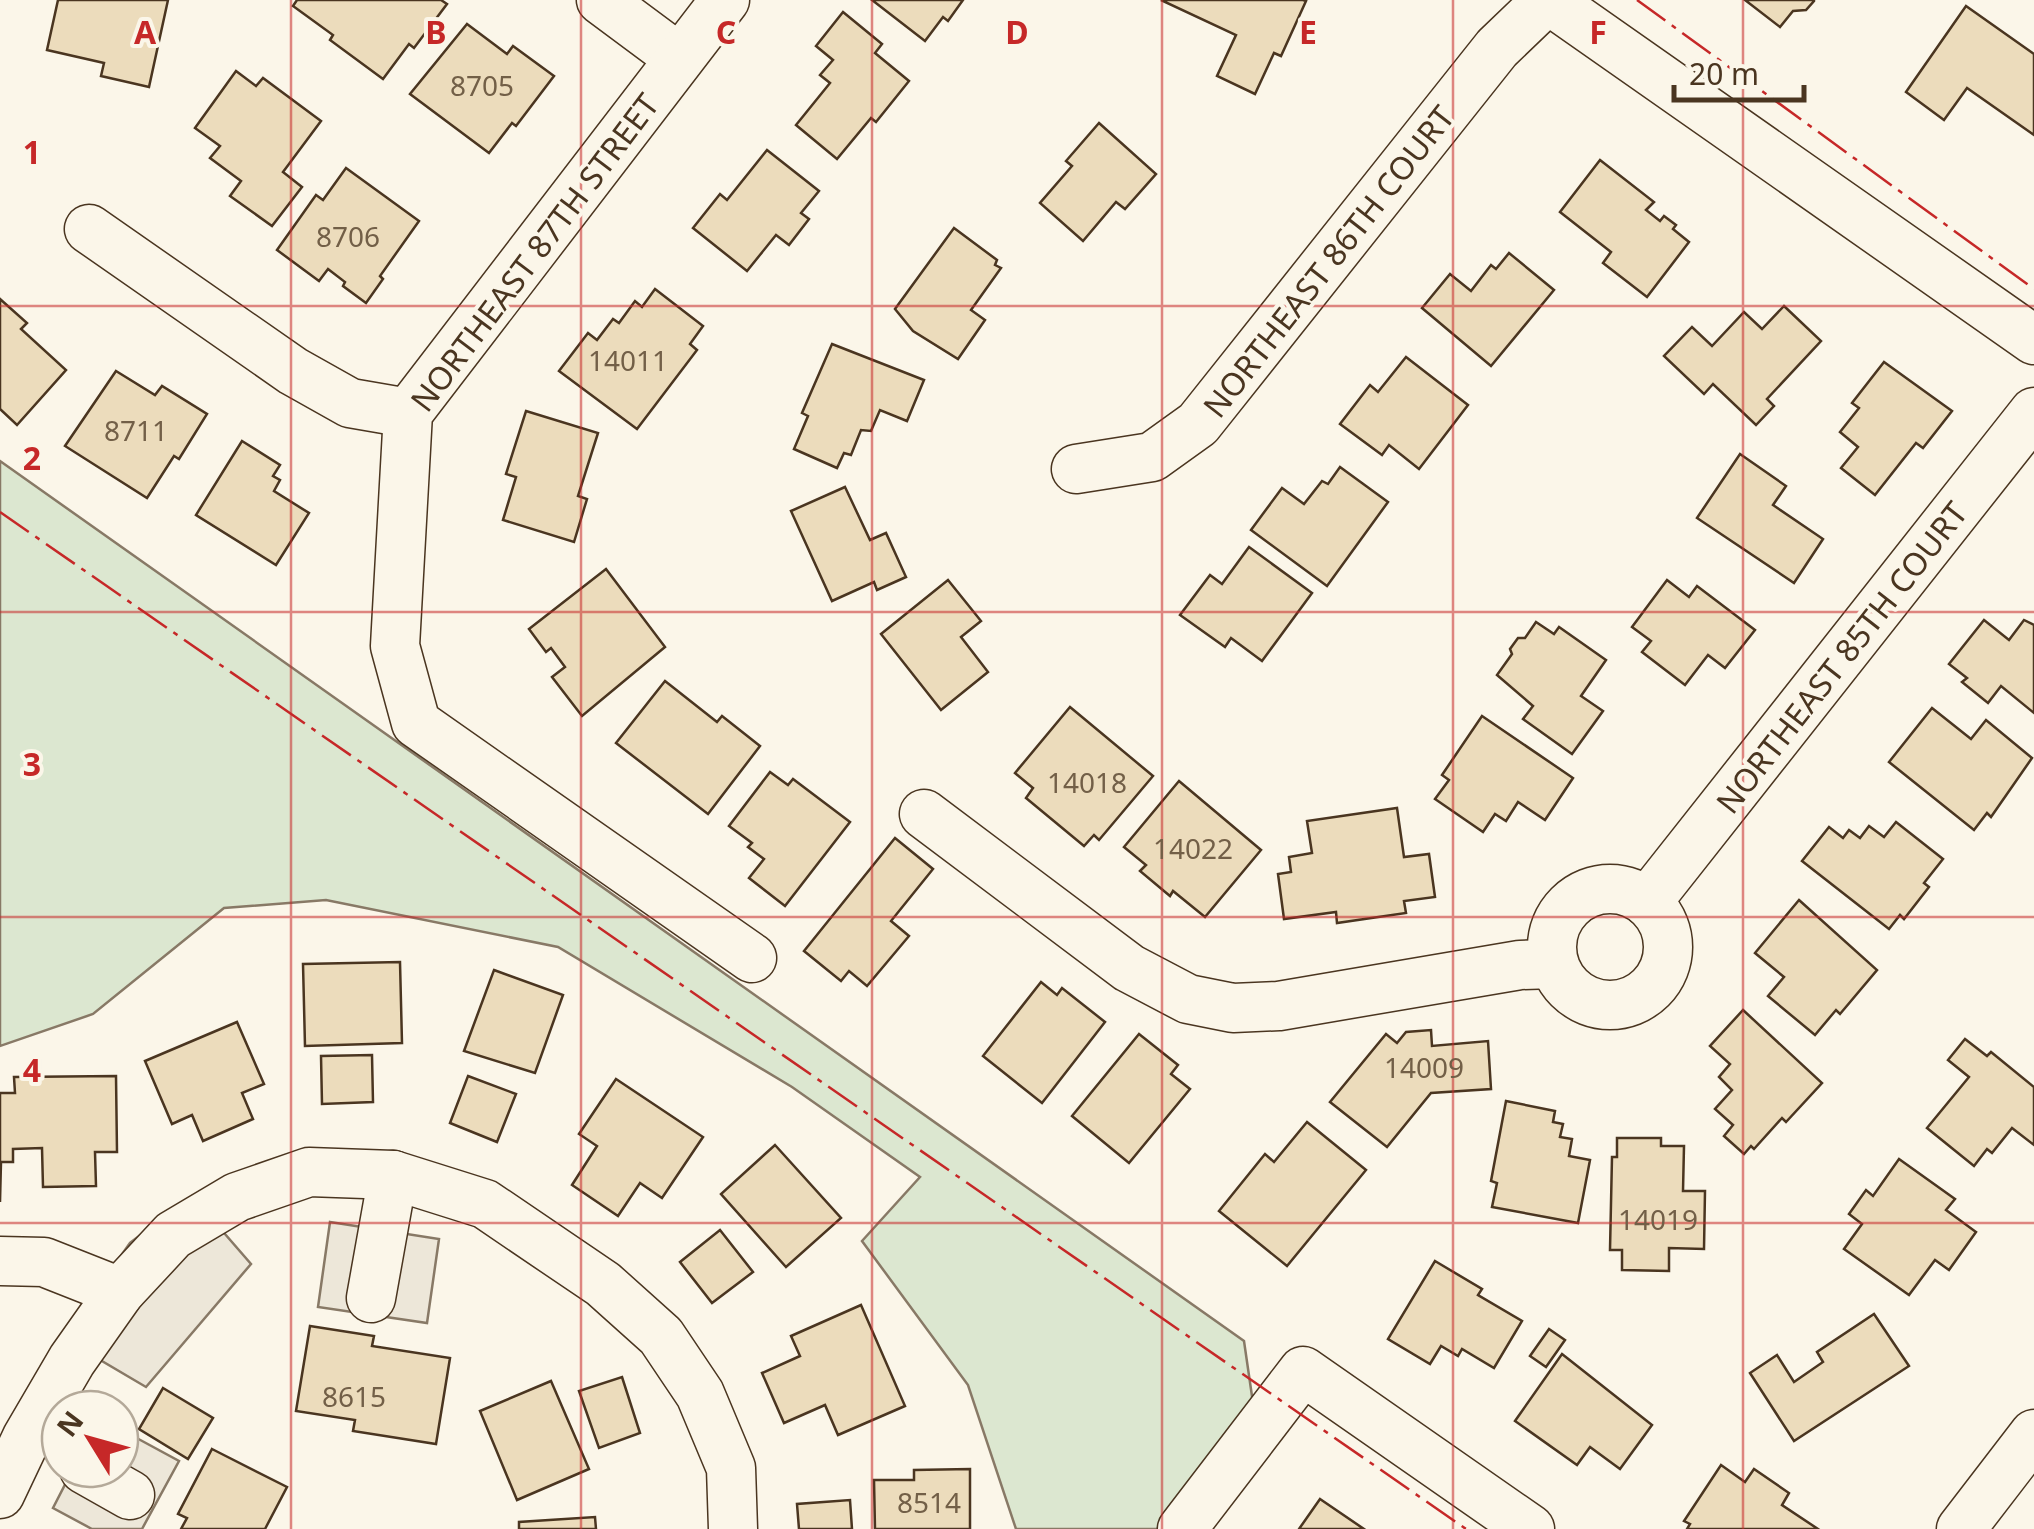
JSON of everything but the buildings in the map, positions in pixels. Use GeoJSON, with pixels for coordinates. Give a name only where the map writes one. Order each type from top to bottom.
{"type":"FeatureCollection","features":[{"type":"Feature","properties":{"kind":"street"},"geometry":{"type":"LineString","coordinates":[[600,0],[679,58]]}},
{"type":"Feature","properties":{"kind":"street","name":"NORTHEAST 87TH STREET"},"geometry":{"type":"LineString","coordinates":[[725,0],[408,414],[395,646],[416,723],[752,958]]}},
{"type":"Feature","properties":{"kind":"street"},"geometry":{"type":"LineString","coordinates":[[1548,0],[2034,340]]}},
{"type":"Feature","properties":{"kind":"street","name":"NORTHEAST 86TH COURT"},"geometry":{"type":"LineString","coordinates":[[1076,470],[1152,457],[1198,424],[1497,48],[1548,0]]}},
{"type":"Feature","properties":{"kind":"street"},"geometry":{"type":"LineString","coordinates":[[90,229],[293,371],[350,403],[408,414]]}},
{"type":"Feature","properties":{"kind":"street","name":"NORTHEAST 85TH COURT"},"geometry":{"type":"LineString","coordinates":[[1648,902],[2034,412]]}},
{"type":"Feature","properties":{"kind":"street"},"geometry":{"type":"LineString","coordinates":[[924,814],[1129,968],[1188,999],[1233,1008],[1280,1006],[1520,965],[1554,964]]}},
{"type":"Feature","properties":{"kind":"street"},"geometry":{"type":"LineString","coordinates":[[1612,888],[1648,902],[1668,936],[1668,956],[1661,975],[1648,991],[1630,1001],[1611,1005],[1591,1002],[1562,980],[1554,964],[1552,946],[1564,912],[1578,898],[1594,891],[1612,888]]}},
{"type":"Feature","properties":{"kind":"street"},"geometry":{"type":"LineString","coordinates":[[19,1462],[72,1360],[120,1292],[174,1235],[238,1197],[309,1172],[393,1176],[485,1204],[603,1284],[661,1336],[700,1394],[731,1468],[733,1529]]}},
{"type":"Feature","properties":{"kind":"street"},"geometry":{"type":"LineString","coordinates":[[372,1298],[393,1176]]}},
{"type":"Feature","properties":{"kind":"street"},"geometry":{"type":"LineString","coordinates":[[0,1261],[44,1262],[120,1292]]}},
{"type":"Feature","properties":{"kind":"street"},"geometry":{"type":"LineString","coordinates":[[1182,1529],[1304,1370],[1530,1529]]}},
{"type":"Feature","properties":{"kind":"street"},"geometry":{"type":"LineString","coordinates":[[1961,1529],[2034,1434]]}},
{"type":"Feature","properties":{"kind":"street"},"geometry":{"type":"LineString","coordinates":[[118,1489],[130,1496]]}},
{"type":"Feature","properties":{"kind":"green space"},"geometry":{"type":"Polygon","coordinates":[[[0,461],[1244,1341],[1254,1410],[1157,1529],[1016,1529],[968,1385],[862,1241],[920,1177],[792,1087],[558,947],[326,900],[224,908],[93,1014],[0,1046],[0,461]]]}},
{"type":"Feature","properties":{"kind":"shaded area"},"geometry":{"type":"Polygon","coordinates":[[[192,1196],[251,1264],[146,1387],[63,1338],[130,1243],[192,1196]]]}},
{"type":"Feature","properties":{"kind":"shaded area"},"geometry":{"type":"Polygon","coordinates":[[[330,1222],[439,1239],[427,1323],[318,1307],[330,1222]]]}},
{"type":"Feature","properties":{"kind":"shaded area"},"geometry":{"type":"Polygon","coordinates":[[[140,1440],[179,1461],[142,1529],[92,1529],[53,1508],[63,1489],[140,1489],[140,1440]]]}},
{"type":"Feature","properties":{"kind":"power"},"geometry":{"type":"LineString","coordinates":[[1637,0],[2034,289]]}},
{"type":"Feature","properties":{"kind":"power"},"geometry":{"type":"LineString","coordinates":[[0,512],[1466,1529]]}}]}
